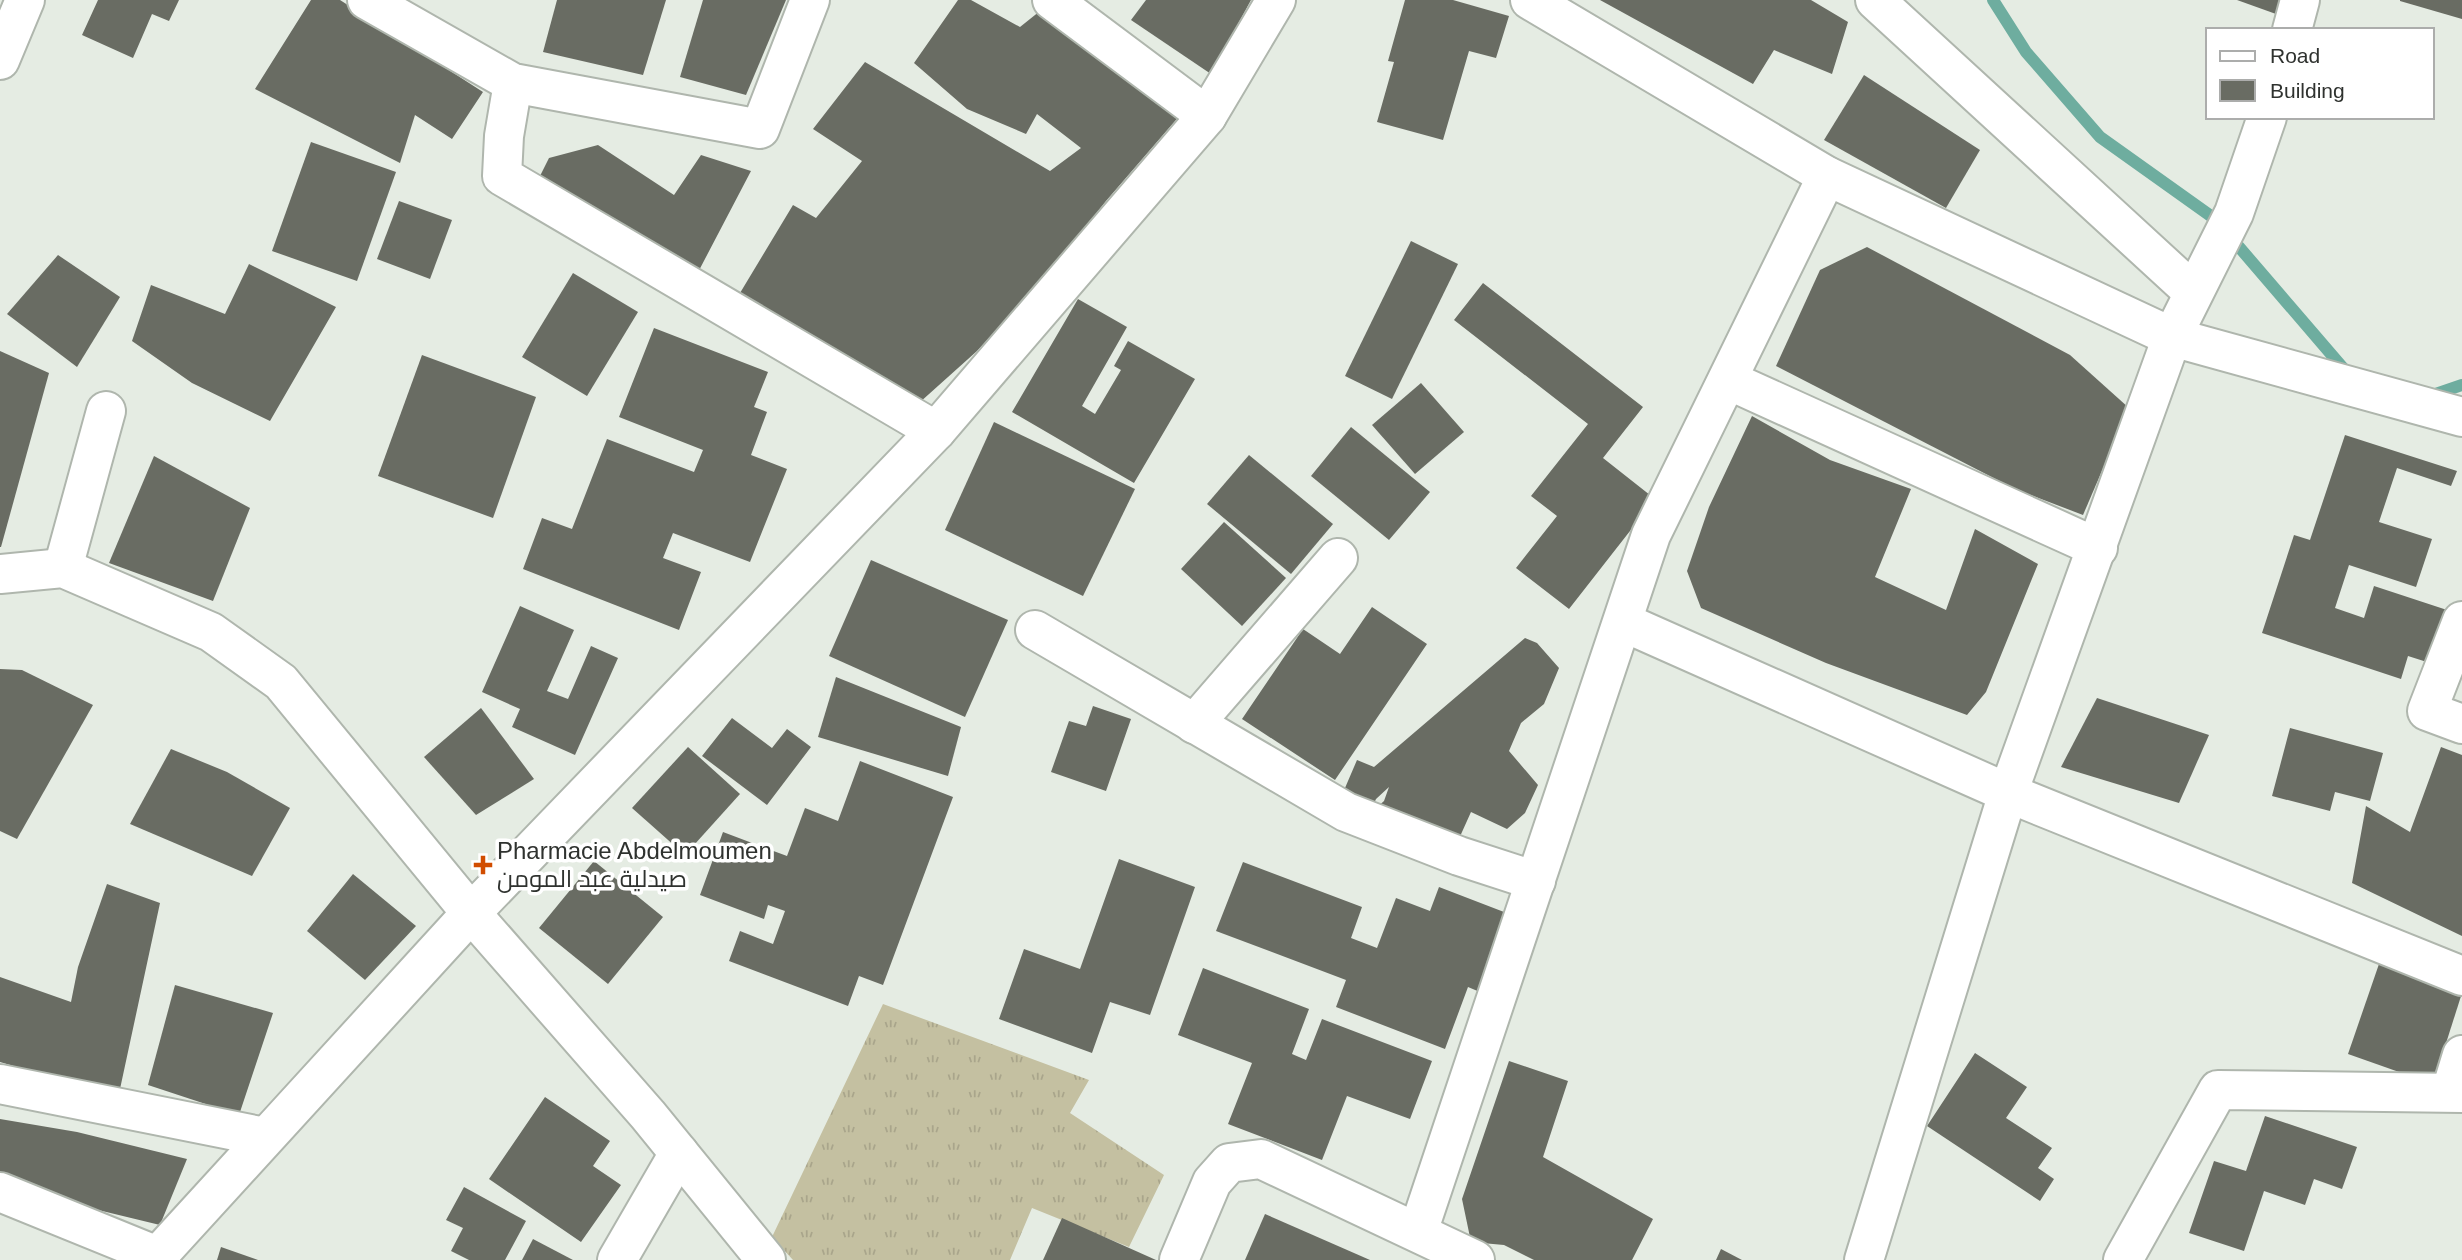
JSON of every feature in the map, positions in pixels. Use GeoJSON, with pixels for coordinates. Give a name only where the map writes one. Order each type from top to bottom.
{"type":"FeatureCollection","features":[{"type":"Feature","properties":{"kind":"street"},"geometry":{"type":"LineString","coordinates":[[0,60],[25,0]]}},
{"type":"Feature","properties":{"kind":"street"},"geometry":{"type":"LineString","coordinates":[[367,0],[513,83],[760,129],[810,0]]}},
{"type":"Feature","properties":{"kind":"street"},"geometry":{"type":"LineString","coordinates":[[1052,0],[1207,116]]}},
{"type":"Feature","properties":{"kind":"street"},"geometry":{"type":"LineString","coordinates":[[0,1192],[154,1258],[471,913],[936,431],[1207,116],[1276,0]]}},
{"type":"Feature","properties":{"kind":"street"},"geometry":{"type":"LineString","coordinates":[[1530,0],[1827,176],[2172,337],[2462,417]]}},
{"type":"Feature","properties":{"kind":"street"},"geometry":{"type":"LineString","coordinates":[[1875,0],[2199,281]]}},
{"type":"Feature","properties":{"kind":"street"},"geometry":{"type":"LineString","coordinates":[[2293,28],[2300,0]]}},
{"type":"Feature","properties":{"kind":"street"},"geometry":{"type":"LineString","coordinates":[[513,83],[504,136],[502,177],[936,431]]}},
{"type":"Feature","properties":{"kind":"street"},"geometry":{"type":"LineString","coordinates":[[1864,1260],[2008,793],[2172,337],[2235,213],[2266,119]]}},
{"type":"Feature","properties":{"kind":"street"},"geometry":{"type":"LineString","coordinates":[[1418,1232],[1651,535],[1827,176]]}},
{"type":"Feature","properties":{"kind":"street"},"geometry":{"type":"LineString","coordinates":[[1728,380],[2098,548]]}},
{"type":"Feature","properties":{"kind":"street"},"geometry":{"type":"LineString","coordinates":[[63,568],[106,411]]}},
{"type":"Feature","properties":{"kind":"street"},"geometry":{"type":"LineString","coordinates":[[1194,724],[1338,558]]}},
{"type":"Feature","properties":{"kind":"street"},"geometry":{"type":"LineString","coordinates":[[0,574],[63,568],[211,632],[281,682],[471,913],[679,1153],[766,1260]]}},
{"type":"Feature","properties":{"kind":"street"},"geometry":{"type":"LineString","coordinates":[[2462,621],[2427,711],[2462,724]]}},
{"type":"Feature","properties":{"kind":"street"},"geometry":{"type":"LineString","coordinates":[[1623,622],[2008,793],[2462,976]]}},
{"type":"Feature","properties":{"kind":"street"},"geometry":{"type":"LineString","coordinates":[[1035,630],[1346,812],[1459,856],[1536,881]]}},
{"type":"Feature","properties":{"kind":"street"},"geometry":{"type":"LineString","coordinates":[[2123,1260],[2218,1090],[2457,1092],[2462,1055]]}},
{"type":"Feature","properties":{"kind":"street"},"geometry":{"type":"LineString","coordinates":[[0,1084],[265,1137]]}},
{"type":"Feature","properties":{"kind":"street"},"geometry":{"type":"LineString","coordinates":[[617,1260],[679,1153]]}},
{"type":"Feature","properties":{"kind":"street"},"geometry":{"type":"LineString","coordinates":[[1179,1260],[1212,1182],[1229,1163],[1261,1159],[1475,1260]]}},
{"type":"Feature","properties":{"kind":"green space"},"geometry":{"type":"Polygon","coordinates":[[[883,1004],[1089,1080],[1070,1113],[1164,1175],[1129,1247],[1032,1208],[1010,1260],[793,1260],[772,1237],[883,1004]]]}},
{"type":"Feature","properties":{"kind":"building"},"geometry":{"type":"Polygon","coordinates":[[[98,0],[179,0],[169,21],[152,14],[133,58],[82,35],[98,0]]]}},
{"type":"Feature","properties":{"kind":"building"},"geometry":{"type":"Polygon","coordinates":[[[311,0],[340,0],[483,92],[452,139],[415,115],[400,163],[255,89],[311,0]]]}},
{"type":"Feature","properties":{"kind":"building"},"geometry":{"type":"Polygon","coordinates":[[[557,0],[666,0],[643,75],[543,52],[557,0]]]}},
{"type":"Feature","properties":{"kind":"building"},"geometry":{"type":"Polygon","coordinates":[[[703,0],[786,0],[746,95],[680,77],[703,0]]]}},
{"type":"Feature","properties":{"kind":"building"},"geometry":{"type":"Polygon","coordinates":[[[958,0],[971,0],[1020,27],[1045,7],[1182,113],[1106,201],[1051,271],[977,351],[919,403],[737,298],[793,205],[816,218],[862,161],[813,129],[865,62],[1050,171],[1081,148],[1037,114],[1026,134],[967,109],[914,63],[958,0]]]}},
{"type":"Feature","properties":{"kind":"building"},"geometry":{"type":"Polygon","coordinates":[[[1146,0],[1251,0],[1211,74],[1131,20],[1146,0]]]}},
{"type":"Feature","properties":{"kind":"building"},"geometry":{"type":"Polygon","coordinates":[[[1405,0],[1453,0],[1509,16],[1496,58],[1469,51],[1443,140],[1377,122],[1394,62],[1388,61],[1405,0]]]}},
{"type":"Feature","properties":{"kind":"building"},"geometry":{"type":"Polygon","coordinates":[[[1600,0],[1811,0],[1848,22],[1832,74],[1774,50],[1753,84],[1600,0]]]}},
{"type":"Feature","properties":{"kind":"building"},"geometry":{"type":"Polygon","coordinates":[[[2237,0],[2280,0],[2276,14],[2237,0]]]}},
{"type":"Feature","properties":{"kind":"building"},"geometry":{"type":"Polygon","coordinates":[[[2462,0],[2462,19],[2400,1],[2462,0]]]}},
{"type":"Feature","properties":{"kind":"building"},"geometry":{"type":"Polygon","coordinates":[[[1864,75],[1980,150],[1946,208],[1824,140],[1864,75]]]}},
{"type":"Feature","properties":{"kind":"building"},"geometry":{"type":"Polygon","coordinates":[[[311,142],[396,172],[357,281],[272,251],[311,142]]]}},
{"type":"Feature","properties":{"kind":"building"},"geometry":{"type":"Polygon","coordinates":[[[598,145],[674,195],[701,155],[751,171],[695,278],[536,184],[549,158],[598,145]]]}},
{"type":"Feature","properties":{"kind":"building"},"geometry":{"type":"Polygon","coordinates":[[[399,201],[452,220],[430,279],[377,259],[399,201]]]}},
{"type":"Feature","properties":{"kind":"building"},"geometry":{"type":"Polygon","coordinates":[[[1411,241],[1458,264],[1392,399],[1345,376],[1411,241]]]}},
{"type":"Feature","properties":{"kind":"building"},"geometry":{"type":"Polygon","coordinates":[[[1867,247],[2070,355],[2129,408],[2083,515],[2015,489],[1776,366],[1820,270],[1867,247]]]}},
{"type":"Feature","properties":{"kind":"building"},"geometry":{"type":"Polygon","coordinates":[[[58,255],[120,297],[77,367],[7,314],[58,255]]]}},
{"type":"Feature","properties":{"kind":"building"},"geometry":{"type":"Polygon","coordinates":[[[249,264],[336,307],[270,421],[192,383],[132,341],[151,285],[225,314],[249,264]]]}},
{"type":"Feature","properties":{"kind":"building"},"geometry":{"type":"Polygon","coordinates":[[[573,273],[638,312],[587,396],[522,357],[573,273]]]}},
{"type":"Feature","properties":{"kind":"building"},"geometry":{"type":"Polygon","coordinates":[[[1483,283],[1643,407],[1603,458],[1655,499],[1569,609],[1516,568],[1557,516],[1531,496],[1588,424],[1454,320],[1483,283]]]}},
{"type":"Feature","properties":{"kind":"building"},"geometry":{"type":"Polygon","coordinates":[[[1078,299],[1127,327],[1082,406],[1095,414],[1121,370],[1114,366],[1128,341],[1195,379],[1134,483],[1012,412],[1078,299]]]}},
{"type":"Feature","properties":{"kind":"building"},"geometry":{"type":"Polygon","coordinates":[[[654,328],[768,372],[754,407],[767,412],[751,455],[787,469],[750,562],[673,533],[663,558],[701,572],[679,630],[523,569],[542,518],[572,529],[607,439],[694,472],[703,450],[619,417],[654,328]]]}},
{"type":"Feature","properties":{"kind":"building"},"geometry":{"type":"Polygon","coordinates":[[[0,351],[49,373],[1,547],[0,547],[0,351]]]}},
{"type":"Feature","properties":{"kind":"building"},"geometry":{"type":"Polygon","coordinates":[[[422,355],[536,397],[493,518],[378,476],[422,355]]]}},
{"type":"Feature","properties":{"kind":"building"},"geometry":{"type":"Polygon","coordinates":[[[1421,383],[1464,432],[1415,474],[1372,425],[1421,383]]]}},
{"type":"Feature","properties":{"kind":"building"},"geometry":{"type":"Polygon","coordinates":[[[1752,416],[1830,460],[1911,489],[1875,577],[1946,610],[1975,529],[2038,564],[1986,692],[1967,715],[1826,663],[1701,608],[1687,571],[1709,507],[1752,416]]]}},
{"type":"Feature","properties":{"kind":"building"},"geometry":{"type":"Polygon","coordinates":[[[994,422],[1135,489],[1083,596],[945,530],[994,422]]]}},
{"type":"Feature","properties":{"kind":"building"},"geometry":{"type":"Polygon","coordinates":[[[1351,427],[1430,492],[1389,540],[1311,476],[1351,427]]]}},
{"type":"Feature","properties":{"kind":"building"},"geometry":{"type":"Polygon","coordinates":[[[2345,435],[2457,471],[2451,486],[2397,468],[2379,522],[2432,539],[2416,587],[2349,565],[2335,608],[2364,618],[2374,586],[2447,610],[2430,663],[2408,656],[2401,679],[2262,633],[2294,535],[2310,540],[2345,435]]]}},
{"type":"Feature","properties":{"kind":"building"},"geometry":{"type":"Polygon","coordinates":[[[1249,455],[1333,524],[1291,574],[1207,504],[1249,455]]]}},
{"type":"Feature","properties":{"kind":"building"},"geometry":{"type":"Polygon","coordinates":[[[154,456],[250,508],[213,601],[109,563],[154,456]]]}},
{"type":"Feature","properties":{"kind":"building"},"geometry":{"type":"Polygon","coordinates":[[[1224,522],[1286,578],[1242,626],[1181,569],[1224,522]]]}},
{"type":"Feature","properties":{"kind":"building"},"geometry":{"type":"Polygon","coordinates":[[[871,560],[1008,620],[965,717],[829,656],[871,560]]]}},
{"type":"Feature","properties":{"kind":"building"},"geometry":{"type":"Polygon","coordinates":[[[520,606],[574,630],[547,691],[568,699],[591,646],[618,658],[575,755],[512,727],[520,709],[482,692],[520,606]]]}},
{"type":"Feature","properties":{"kind":"building"},"geometry":{"type":"Polygon","coordinates":[[[1372,607],[1427,644],[1335,780],[1242,719],[1303,629],[1340,654],[1372,607]]]}},
{"type":"Feature","properties":{"kind":"building"},"geometry":{"type":"Polygon","coordinates":[[[1525,638],[1537,643],[1559,668],[1544,704],[1521,723],[1509,751],[1538,785],[1525,813],[1507,829],[1471,812],[1453,852],[1374,810],[1384,801],[1389,787],[1376,799],[1372,808],[1342,795],[1357,760],[1374,767],[1525,638]]]}},
{"type":"Feature","properties":{"kind":"building"},"geometry":{"type":"Polygon","coordinates":[[[0,669],[22,670],[93,705],[17,839],[0,831],[0,669]]]}},
{"type":"Feature","properties":{"kind":"building"},"geometry":{"type":"Polygon","coordinates":[[[836,677],[961,727],[948,776],[818,737],[836,677]]]}},
{"type":"Feature","properties":{"kind":"building"},"geometry":{"type":"Polygon","coordinates":[[[2097,698],[2209,735],[2179,803],[2061,767],[2097,698]]]}},
{"type":"Feature","properties":{"kind":"building"},"geometry":{"type":"Polygon","coordinates":[[[1093,706],[1131,719],[1106,791],[1051,772],[1069,721],[1086,726],[1093,706]]]}},
{"type":"Feature","properties":{"kind":"building"},"geometry":{"type":"Polygon","coordinates":[[[481,708],[534,779],[476,815],[424,757],[481,708]]]}},
{"type":"Feature","properties":{"kind":"building"},"geometry":{"type":"Polygon","coordinates":[[[732,718],[772,748],[787,729],[811,747],[767,805],[702,756],[732,718]]]}},
{"type":"Feature","properties":{"kind":"building"},"geometry":{"type":"Polygon","coordinates":[[[2290,728],[2383,753],[2370,801],[2335,792],[2330,811],[2272,796],[2290,728]]]}},
{"type":"Feature","properties":{"kind":"building"},"geometry":{"type":"Polygon","coordinates":[[[688,747],[740,794],[685,855],[632,808],[688,747]]]}},
{"type":"Feature","properties":{"kind":"building"},"geometry":{"type":"Polygon","coordinates":[[[2441,747],[2462,755],[2462,936],[2352,883],[2366,806],[2410,832],[2441,747]]]}},
{"type":"Feature","properties":{"kind":"building"},"geometry":{"type":"Polygon","coordinates":[[[171,749],[227,772],[290,808],[252,876],[130,824],[171,749]]]}},
{"type":"Feature","properties":{"kind":"building"},"geometry":{"type":"Polygon","coordinates":[[[860,761],[953,797],[883,985],[859,976],[848,1006],[729,961],[740,931],[773,944],[785,911],[768,905],[764,919],[700,895],[723,832],[787,856],[805,808],[838,821],[860,761]]]}},
{"type":"Feature","properties":{"kind":"building"},"geometry":{"type":"Polygon","coordinates":[[[1119,859],[1195,887],[1150,1015],[1110,1002],[1092,1053],[999,1019],[1024,949],[1080,969],[1119,859]]]}},
{"type":"Feature","properties":{"kind":"building"},"geometry":{"type":"Polygon","coordinates":[[[594,861],[663,917],[608,984],[539,928],[594,861]]]}},
{"type":"Feature","properties":{"kind":"building"},"geometry":{"type":"Polygon","coordinates":[[[1243,862],[1362,907],[1351,938],[1377,948],[1396,898],[1430,911],[1439,887],[1517,917],[1487,995],[1468,987],[1445,1049],[1336,1007],[1346,980],[1216,931],[1243,862]]]}},
{"type":"Feature","properties":{"kind":"building"},"geometry":{"type":"Polygon","coordinates":[[[353,874],[416,926],[365,980],[307,931],[353,874]]]}},
{"type":"Feature","properties":{"kind":"building"},"geometry":{"type":"Polygon","coordinates":[[[107,884],[160,903],[120,1089],[41,1074],[0,1062],[0,977],[71,1002],[78,967],[107,884]]]}},
{"type":"Feature","properties":{"kind":"building"},"geometry":{"type":"Polygon","coordinates":[[[2379,964],[2462,993],[2433,1084],[2348,1054],[2379,964]]]}},
{"type":"Feature","properties":{"kind":"building"},"geometry":{"type":"Polygon","coordinates":[[[1203,968],[1309,1009],[1292,1054],[1306,1060],[1322,1019],[1432,1061],[1410,1119],[1347,1096],[1322,1160],[1228,1124],[1252,1063],[1178,1035],[1203,968]]]}},
{"type":"Feature","properties":{"kind":"building"},"geometry":{"type":"Polygon","coordinates":[[[175,985],[273,1013],[239,1115],[148,1085],[175,985]]]}},
{"type":"Feature","properties":{"kind":"building"},"geometry":{"type":"Polygon","coordinates":[[[1975,1053],[2027,1087],[2006,1118],[2052,1148],[2038,1168],[2054,1179],[2040,1201],[1927,1126],[1975,1053]]]}},
{"type":"Feature","properties":{"kind":"building"},"geometry":{"type":"Polygon","coordinates":[[[1509,1061],[1568,1081],[1543,1157],[1653,1219],[1632,1260],[1534,1260],[1504,1245],[1471,1242],[1462,1199],[1509,1061]]]}},
{"type":"Feature","properties":{"kind":"building"},"geometry":{"type":"Polygon","coordinates":[[[545,1097],[610,1141],[593,1166],[621,1185],[581,1242],[489,1179],[545,1097]]]}},
{"type":"Feature","properties":{"kind":"building"},"geometry":{"type":"Polygon","coordinates":[[[2265,1116],[2357,1147],[2342,1189],[2314,1179],[2305,1205],[2264,1191],[2244,1251],[2189,1233],[2214,1161],[2246,1171],[2265,1116]]]}},
{"type":"Feature","properties":{"kind":"building"},"geometry":{"type":"Polygon","coordinates":[[[0,1119],[77,1132],[187,1159],[160,1225],[61,1201],[0,1177],[0,1119]]]}},
{"type":"Feature","properties":{"kind":"building"},"geometry":{"type":"Polygon","coordinates":[[[464,1187],[526,1221],[505,1260],[469,1260],[451,1251],[463,1228],[446,1220],[464,1187]]]}},
{"type":"Feature","properties":{"kind":"building"},"geometry":{"type":"Polygon","coordinates":[[[1265,1214],[1370,1260],[1245,1260],[1265,1214]]]}},
{"type":"Feature","properties":{"kind":"building"},"geometry":{"type":"Polygon","coordinates":[[[1062,1218],[1156,1260],[1043,1260],[1062,1218]]]}},
{"type":"Feature","properties":{"kind":"building"},"geometry":{"type":"Polygon","coordinates":[[[533,1239],[573,1260],[522,1260],[533,1239]]]}},
{"type":"Feature","properties":{"kind":"building"},"geometry":{"type":"Polygon","coordinates":[[[221,1247],[258,1260],[217,1260],[221,1247]]]}},
{"type":"Feature","properties":{"kind":"building"},"geometry":{"type":"Polygon","coordinates":[[[1721,1249],[1742,1260],[1716,1260],[1721,1249]]]}},
{"type":"Feature","properties":{"kind":"waterway"},"geometry":{"type":"LineString","coordinates":[[1993,0],[2026,52],[2100,137],[2215,219],[2349,375]]}},
{"type":"Feature","properties":{"kind":"waterway"},"geometry":{"type":"LineString","coordinates":[[2427,397],[2462,385]]}},
{"type":"Feature","properties":{"kind":"place","name":"Pharmacie Abdelmoumen صيدلية عبد المومن"},"geometry":{"type":"Point","coordinates":[483,865]}}]}
